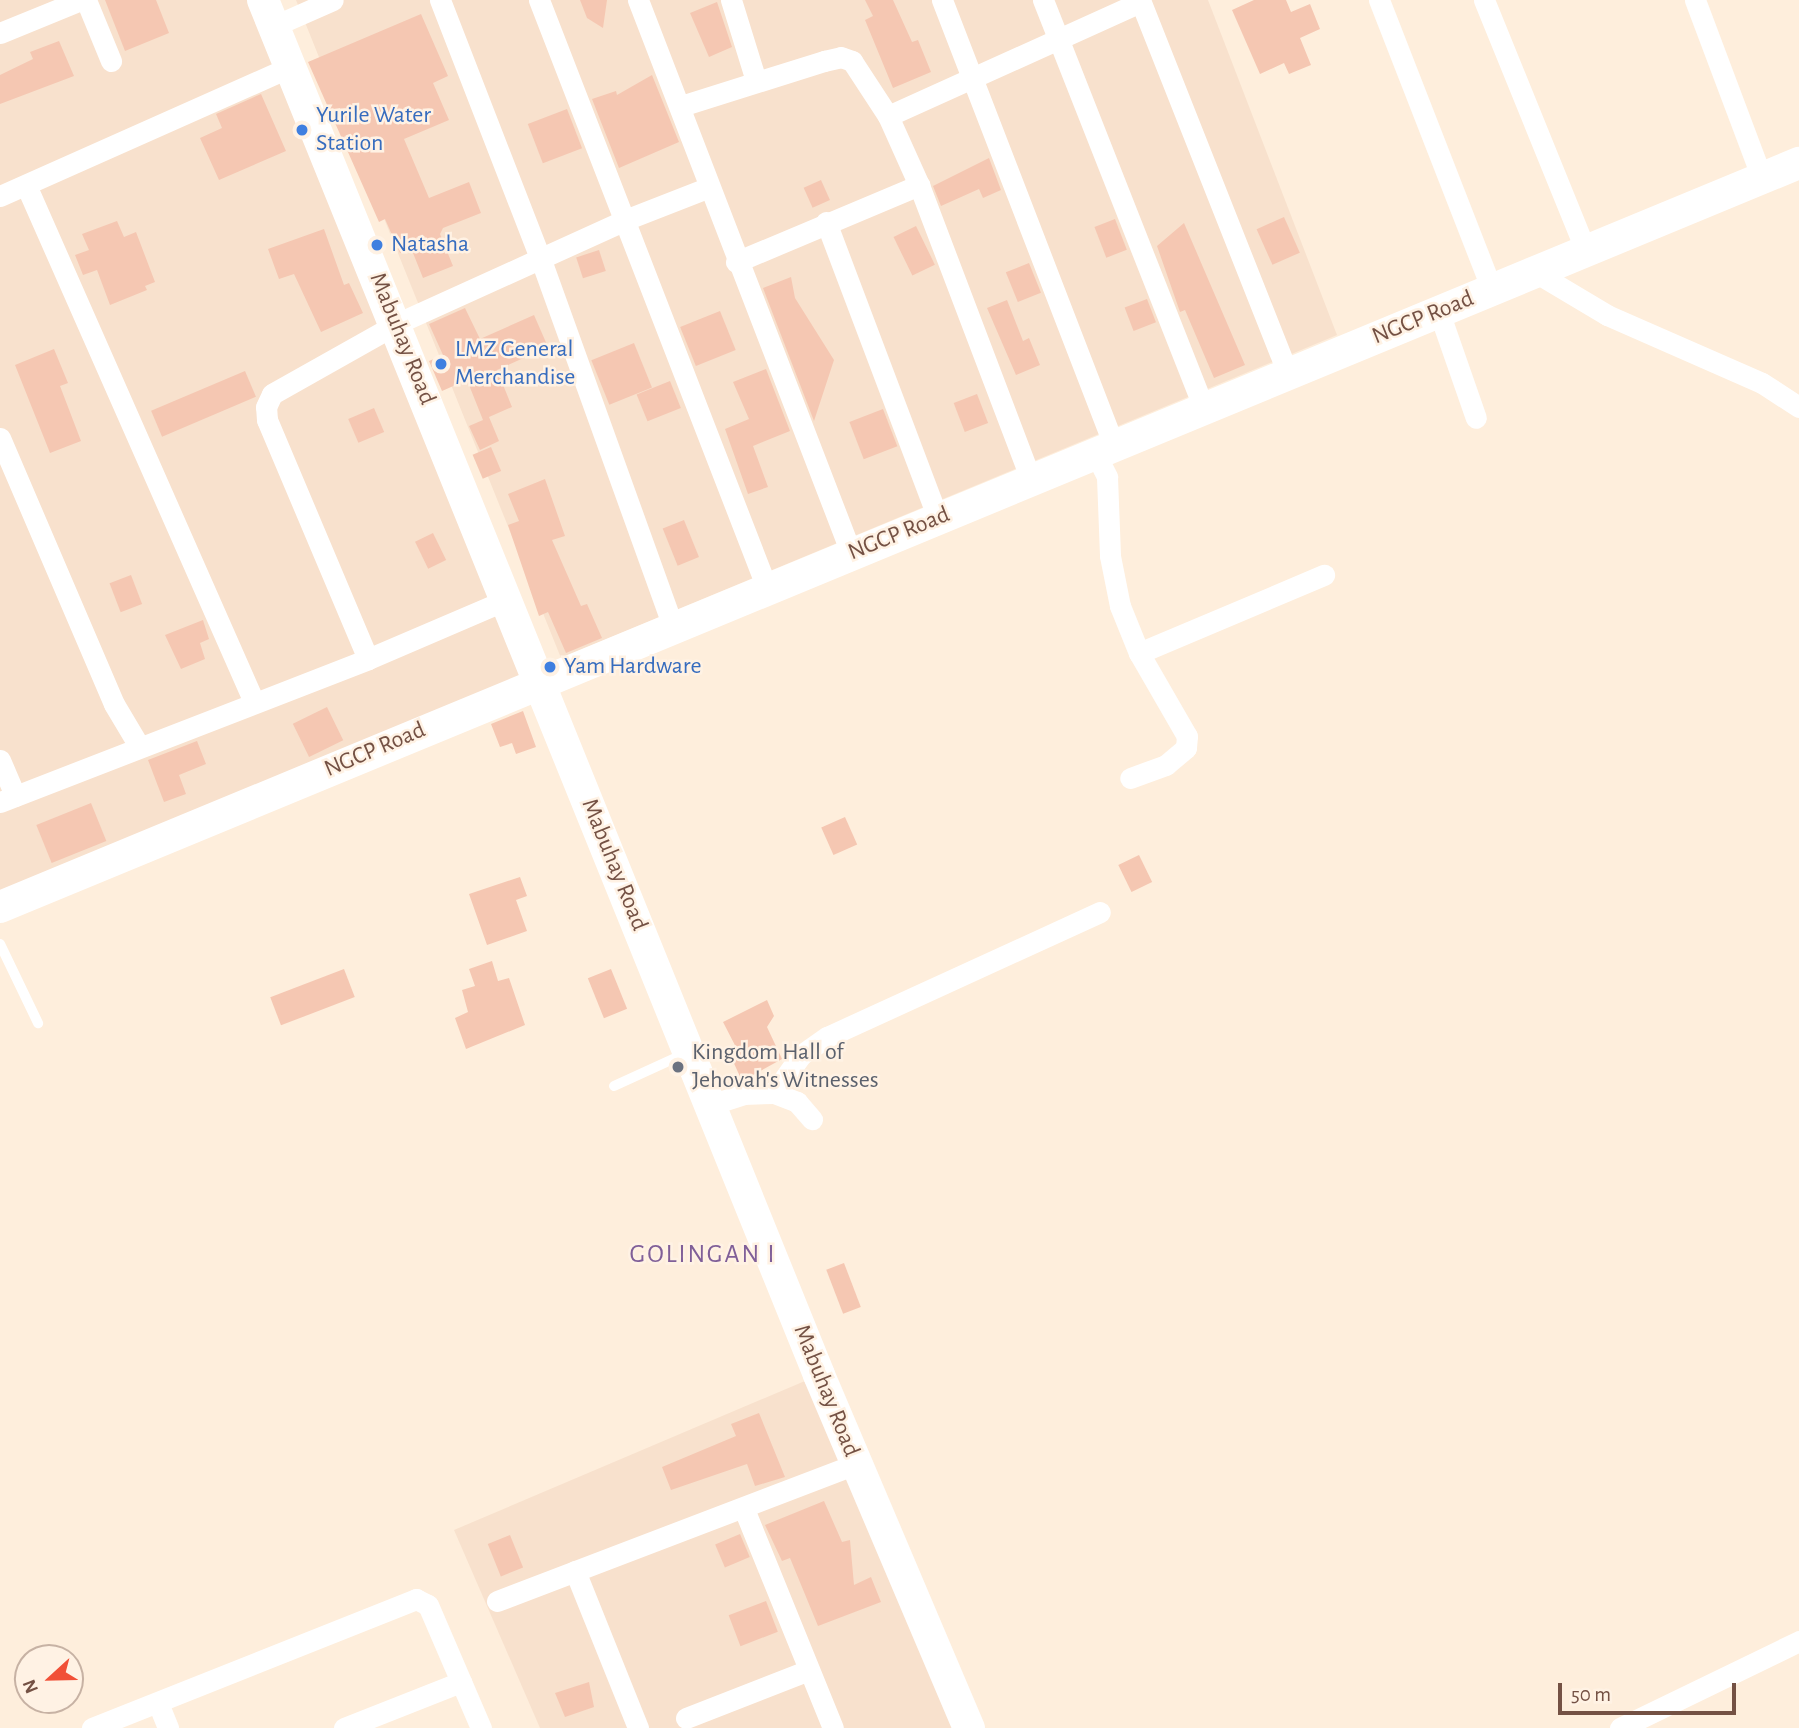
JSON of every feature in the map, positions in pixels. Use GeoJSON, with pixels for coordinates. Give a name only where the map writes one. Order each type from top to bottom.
{"type":"FeatureCollection","features":[{"type":"Feature","properties":{"kind":"main road","name":"Mabuhay Road"},"geometry":{"type":"LineString","coordinates":[[269,13],[856,1464],[969,1728]]}},
{"type":"Feature","properties":{"kind":"main road","name":"NGCP Road"},"geometry":{"type":"LineString","coordinates":[[0,906],[1799,163]]}},
{"type":"Feature","properties":{"kind":"street"},"geometry":{"type":"LineString","coordinates":[[0,33],[83,0],[111,61]]}},
{"type":"Feature","properties":{"kind":"street"},"geometry":{"type":"LineString","coordinates":[[269,13],[333,0]]}},
{"type":"Feature","properties":{"kind":"street"},"geometry":{"type":"LineString","coordinates":[[440,0],[541,260],[673,627]]}},
{"type":"Feature","properties":{"kind":"street"},"geometry":{"type":"LineString","coordinates":[[539,0],[767,588]]}},
{"type":"Feature","properties":{"kind":"street"},"geometry":{"type":"LineString","coordinates":[[638,0],[681,106],[707,188],[851,553]]}},
{"type":"Feature","properties":{"kind":"street"},"geometry":{"type":"LineString","coordinates":[[731,0],[756,81]]}},
{"type":"Feature","properties":{"kind":"street"},"geometry":{"type":"LineString","coordinates":[[942,0],[1105,449],[1110,556],[1120,606],[1139,653],[1187,736],[1186,748],[1166,765],[1130,778]]}},
{"type":"Feature","properties":{"kind":"street"},"geometry":{"type":"LineString","coordinates":[[1043,0],[1204,408]]}},
{"type":"Feature","properties":{"kind":"street"},"geometry":{"type":"LineString","coordinates":[[1379,0],[1492,290]]}},
{"type":"Feature","properties":{"kind":"street"},"geometry":{"type":"LineString","coordinates":[[1484,0],[1586,251]]}},
{"type":"Feature","properties":{"kind":"street"},"geometry":{"type":"LineString","coordinates":[[1695,0],[1762,178]]}},
{"type":"Feature","properties":{"kind":"street"},"geometry":{"type":"LineString","coordinates":[[888,116],[1141,1],[1288,373]]}},
{"type":"Feature","properties":{"kind":"street"},"geometry":{"type":"LineString","coordinates":[[681,106],[841,57],[859,70],[888,116],[919,185],[1031,480]]}},
{"type":"Feature","properties":{"kind":"street"},"geometry":{"type":"LineString","coordinates":[[0,196],[292,66]]}},
{"type":"Feature","properties":{"kind":"street"},"geometry":{"type":"LineString","coordinates":[[26,185],[254,702]]}},
{"type":"Feature","properties":{"kind":"street"},"geometry":{"type":"LineString","coordinates":[[736,262],[919,185]]}},
{"type":"Feature","properties":{"kind":"street"},"geometry":{"type":"LineString","coordinates":[[368,659],[266,407],[272,394],[298,376],[396,324],[625,220],[707,188]]}},
{"type":"Feature","properties":{"kind":"street"},"geometry":{"type":"LineString","coordinates":[[826,222],[937,518]]}},
{"type":"Feature","properties":{"kind":"street"},"geometry":{"type":"LineString","coordinates":[[1535,272],[1607,315],[1762,383],[1799,407]]}},
{"type":"Feature","properties":{"kind":"street"},"geometry":{"type":"LineString","coordinates":[[1439,312],[1476,418]]}},
{"type":"Feature","properties":{"kind":"street"},"geometry":{"type":"LineString","coordinates":[[0,438],[114,704],[139,746]]}},
{"type":"Feature","properties":{"kind":"street"},"geometry":{"type":"LineString","coordinates":[[1139,653],[1324,575]]}},
{"type":"Feature","properties":{"kind":"street"},"geometry":{"type":"LineString","coordinates":[[0,760],[8,799],[368,659],[508,599]]}},
{"type":"Feature","properties":{"kind":"street"},"geometry":{"type":"LineString","coordinates":[[774,1093],[801,1055],[827,1037],[1100,912]]}},
{"type":"Feature","properties":{"kind":"street"},"geometry":{"type":"LineString","coordinates":[[710,1105],[743,1094],[774,1093],[797,1102],[812,1119]]}},
{"type":"Feature","properties":{"kind":"street"},"geometry":{"type":"LineString","coordinates":[[497,1601],[744,1509],[856,1464]]}},
{"type":"Feature","properties":{"kind":"street"},"geometry":{"type":"LineString","coordinates":[[744,1509],[833,1728]]}},
{"type":"Feature","properties":{"kind":"street"},"geometry":{"type":"LineString","coordinates":[[575,1571],[638,1728]]}},
{"type":"Feature","properties":{"kind":"street"},"geometry":{"type":"LineString","coordinates":[[92,1728],[416,1598],[428,1605],[481,1728]]}},
{"type":"Feature","properties":{"kind":"street"},"geometry":{"type":"LineString","coordinates":[[1620,1728],[1799,1641]]}},
{"type":"Feature","properties":{"kind":"street"},"geometry":{"type":"LineString","coordinates":[[686,1718],[809,1670]]}},
{"type":"Feature","properties":{"kind":"street"},"geometry":{"type":"LineString","coordinates":[[344,1728],[461,1682]]}},
{"type":"Feature","properties":{"kind":"street"},"geometry":{"type":"LineString","coordinates":[[158,1703],[168,1728]]}},
{"type":"Feature","properties":{"kind":"lane"},"geometry":{"type":"LineString","coordinates":[[0,944],[38,1023]]}},
{"type":"Feature","properties":{"kind":"lane"},"geometry":{"type":"LineString","coordinates":[[614,1086],[688,1052]]}},
{"type":"Feature","properties":{"kind":"shaded area"},"geometry":{"type":"Polygon","coordinates":[[[0,0],[260,0],[536,679],[0,902],[0,0]]]}},
{"type":"Feature","properties":{"kind":"shaded area"},"geometry":{"type":"Polygon","coordinates":[[[296,0],[1208,0],[1337,335],[561,658],[296,0]]]}},
{"type":"Feature","properties":{"kind":"shaded area"},"geometry":{"type":"Polygon","coordinates":[[[819,1375],[970,1728],[540,1728],[454,1530],[819,1375]]]}},
{"type":"Feature","properties":{"kind":"building"},"geometry":{"type":"Polygon","coordinates":[[[105,0],[156,0],[169,33],[125,51],[105,0]]]}},
{"type":"Feature","properties":{"kind":"building"},"geometry":{"type":"Polygon","coordinates":[[[580,0],[607,0],[603,28],[587,18],[580,0]]]}},
{"type":"Feature","properties":{"kind":"building"},"geometry":{"type":"Polygon","coordinates":[[[865,0],[893,0],[912,42],[918,40],[931,72],[893,88],[865,20],[873,16],[865,0]]]}},
{"type":"Feature","properties":{"kind":"building"},"geometry":{"type":"Polygon","coordinates":[[[1254,0],[1286,0],[1291,12],[1310,4],[1320,29],[1300,38],[1311,65],[1289,74],[1284,63],[1260,74],[1232,10],[1254,0]]]}},
{"type":"Feature","properties":{"kind":"building"},"geometry":{"type":"Polygon","coordinates":[[[717,2],[732,47],[709,57],[690,13],[717,2]]]}},
{"type":"Feature","properties":{"kind":"building"},"geometry":{"type":"Polygon","coordinates":[[[421,14],[448,76],[433,83],[449,120],[404,139],[429,198],[469,182],[481,213],[443,228],[440,234],[453,266],[423,278],[411,248],[400,253],[385,219],[379,222],[308,62],[421,14]]]}},
{"type":"Feature","properties":{"kind":"building"},"geometry":{"type":"Polygon","coordinates":[[[59,41],[74,76],[0,104],[0,75],[33,59],[30,52],[59,41]]]}},
{"type":"Feature","properties":{"kind":"building"},"geometry":{"type":"Polygon","coordinates":[[[652,75],[679,142],[619,168],[592,99],[616,91],[617,95],[652,75]]]}},
{"type":"Feature","properties":{"kind":"building"},"geometry":{"type":"Polygon","coordinates":[[[261,94],[286,151],[219,180],[200,138],[222,128],[216,114],[261,94]]]}},
{"type":"Feature","properties":{"kind":"building"},"geometry":{"type":"Polygon","coordinates":[[[567,109],[582,148],[543,163],[528,124],[567,109]]]}},
{"type":"Feature","properties":{"kind":"building"},"geometry":{"type":"Polygon","coordinates":[[[989,158],[1001,190],[983,198],[979,189],[941,206],[933,186],[989,158]]]}},
{"type":"Feature","properties":{"kind":"building"},"geometry":{"type":"Polygon","coordinates":[[[821,180],[830,200],[813,208],[804,188],[821,180]]]}},
{"type":"Feature","properties":{"kind":"building"},"geometry":{"type":"Polygon","coordinates":[[[1284,217],[1300,253],[1272,265],[1257,229],[1284,217]]]}},
{"type":"Feature","properties":{"kind":"building"},"geometry":{"type":"Polygon","coordinates":[[[1115,219],[1127,250],[1106,258],[1094,227],[1115,219]]]}},
{"type":"Feature","properties":{"kind":"building"},"geometry":{"type":"Polygon","coordinates":[[[117,221],[124,237],[136,232],[155,282],[145,286],[147,290],[110,305],[97,270],[83,275],[75,255],[89,250],[82,234],[117,221]]]}},
{"type":"Feature","properties":{"kind":"building"},"geometry":{"type":"Polygon","coordinates":[[[1184,223],[1245,365],[1214,378],[1185,310],[1180,312],[1157,246],[1184,223]]]}},
{"type":"Feature","properties":{"kind":"building"},"geometry":{"type":"Polygon","coordinates":[[[916,226],[935,265],[912,276],[894,237],[916,226]]]}},
{"type":"Feature","properties":{"kind":"building"},"geometry":{"type":"Polygon","coordinates":[[[324,229],[344,285],[349,283],[363,313],[321,332],[294,274],[279,279],[268,249],[324,229]]]}},
{"type":"Feature","properties":{"kind":"building"},"geometry":{"type":"Polygon","coordinates":[[[599,250],[606,271],[583,278],[576,257],[599,250]]]}},
{"type":"Feature","properties":{"kind":"building"},"geometry":{"type":"Polygon","coordinates":[[[1029,263],[1041,293],[1018,302],[1006,272],[1029,263]]]}},
{"type":"Feature","properties":{"kind":"building"},"geometry":{"type":"Polygon","coordinates":[[[791,277],[795,298],[834,360],[814,421],[763,288],[791,277]]]}},
{"type":"Feature","properties":{"kind":"building"},"geometry":{"type":"Polygon","coordinates":[[[1147,299],[1156,322],[1134,331],[1125,308],[1147,299]]]}},
{"type":"Feature","properties":{"kind":"building"},"geometry":{"type":"Polygon","coordinates":[[[1007,300],[1023,341],[1029,338],[1040,365],[1016,375],[987,308],[1007,300]]]}},
{"type":"Feature","properties":{"kind":"building"},"geometry":{"type":"Polygon","coordinates":[[[465,308],[480,339],[534,315],[548,347],[497,370],[512,407],[489,417],[499,441],[480,450],[469,426],[483,420],[467,380],[442,391],[429,361],[443,355],[429,324],[465,308]]]}},
{"type":"Feature","properties":{"kind":"building"},"geometry":{"type":"Polygon","coordinates":[[[720,311],[736,350],[696,366],[680,327],[720,311]]]}},
{"type":"Feature","properties":{"kind":"building"},"geometry":{"type":"Polygon","coordinates":[[[634,343],[652,388],[609,405],[591,360],[634,343]]]}},
{"type":"Feature","properties":{"kind":"building"},"geometry":{"type":"Polygon","coordinates":[[[54,349],[68,383],[60,386],[81,441],[50,453],[15,365],[54,349]]]}},
{"type":"Feature","properties":{"kind":"building"},"geometry":{"type":"Polygon","coordinates":[[[766,369],[790,431],[753,446],[768,487],[748,494],[725,429],[749,419],[733,382],[766,369]]]}},
{"type":"Feature","properties":{"kind":"building"},"geometry":{"type":"Polygon","coordinates":[[[245,371],[256,397],[162,437],[151,411],[245,371]]]}},
{"type":"Feature","properties":{"kind":"building"},"geometry":{"type":"Polygon","coordinates":[[[670,381],[681,408],[647,421],[637,394],[670,381]]]}},
{"type":"Feature","properties":{"kind":"building"},"geometry":{"type":"Polygon","coordinates":[[[977,394],[988,423],[965,432],[954,403],[977,394]]]}},
{"type":"Feature","properties":{"kind":"building"},"geometry":{"type":"Polygon","coordinates":[[[374,408],[384,432],[358,443],[348,419],[374,408]]]}},
{"type":"Feature","properties":{"kind":"building"},"geometry":{"type":"Polygon","coordinates":[[[883,409],[897,446],[864,459],[849,422],[883,409]]]}},
{"type":"Feature","properties":{"kind":"building"},"geometry":{"type":"Polygon","coordinates":[[[491,447],[501,471],[483,479],[473,455],[491,447]]]}},
{"type":"Feature","properties":{"kind":"building"},"geometry":{"type":"Polygon","coordinates":[[[545,479],[565,536],[552,540],[581,606],[587,604],[602,638],[566,653],[548,612],[539,616],[508,525],[519,521],[508,494],[545,479]]]}},
{"type":"Feature","properties":{"kind":"building"},"geometry":{"type":"Polygon","coordinates":[[[684,520],[699,557],[678,566],[663,529],[684,520]]]}},
{"type":"Feature","properties":{"kind":"building"},"geometry":{"type":"Polygon","coordinates":[[[433,533],[446,560],[428,569],[415,542],[433,533]]]}},
{"type":"Feature","properties":{"kind":"building"},"geometry":{"type":"Polygon","coordinates":[[[131,575],[142,604],[121,612],[110,583],[131,575]]]}},
{"type":"Feature","properties":{"kind":"building"},"geometry":{"type":"Polygon","coordinates":[[[203,620],[209,639],[200,643],[205,659],[181,669],[165,635],[203,620]]]}},
{"type":"Feature","properties":{"kind":"building"},"geometry":{"type":"Polygon","coordinates":[[[327,707],[343,740],[309,757],[293,724],[327,707]]]}},
{"type":"Feature","properties":{"kind":"building"},"geometry":{"type":"Polygon","coordinates":[[[523,711],[536,747],[516,754],[512,743],[500,747],[491,724],[523,711]]]}},
{"type":"Feature","properties":{"kind":"building"},"geometry":{"type":"Polygon","coordinates":[[[197,741],[206,764],[179,775],[186,794],[164,802],[148,760],[197,741]]]}},
{"type":"Feature","properties":{"kind":"building"},"geometry":{"type":"Polygon","coordinates":[[[91,803],[106,841],[52,863],[36,825],[91,803]]]}},
{"type":"Feature","properties":{"kind":"building"},"geometry":{"type":"Polygon","coordinates":[[[845,817],[857,844],[833,855],[821,828],[845,817]]]}},
{"type":"Feature","properties":{"kind":"building"},"geometry":{"type":"Polygon","coordinates":[[[1139,855],[1152,882],[1131,892],[1118,865],[1139,855]]]}},
{"type":"Feature","properties":{"kind":"building"},"geometry":{"type":"Polygon","coordinates":[[[520,877],[527,896],[516,900],[527,931],[487,945],[469,894],[520,877]]]}},
{"type":"Feature","properties":{"kind":"building"},"geometry":{"type":"Polygon","coordinates":[[[492,961],[498,981],[509,978],[525,1025],[466,1049],[455,1018],[468,1012],[462,990],[475,986],[469,969],[492,961]]]}},
{"type":"Feature","properties":{"kind":"building"},"geometry":{"type":"Polygon","coordinates":[[[344,969],[355,997],[281,1025],[270,997],[344,969]]]}},
{"type":"Feature","properties":{"kind":"building"},"geometry":{"type":"Polygon","coordinates":[[[611,969],[627,1009],[604,1018],[588,978],[611,969]]]}},
{"type":"Feature","properties":{"kind":"building"},"geometry":{"type":"Polygon","coordinates":[[[767,1000],[774,1016],[767,1027],[782,1059],[742,1081],[732,1059],[740,1055],[723,1022],[767,1000]]]}},
{"type":"Feature","properties":{"kind":"building"},"geometry":{"type":"Polygon","coordinates":[[[844,1263],[861,1307],[843,1314],[826,1270],[844,1263]]]}},
{"type":"Feature","properties":{"kind":"building"},"geometry":{"type":"Polygon","coordinates":[[[759,1413],[785,1477],[755,1486],[747,1464],[671,1490],[662,1467],[736,1436],[731,1424],[759,1413]]]}},
{"type":"Feature","properties":{"kind":"building"},"geometry":{"type":"Polygon","coordinates":[[[824,1501],[842,1542],[850,1540],[854,1585],[871,1577],[881,1602],[818,1626],[790,1558],[782,1561],[765,1525],[824,1501]]]}},
{"type":"Feature","properties":{"kind":"building"},"geometry":{"type":"Polygon","coordinates":[[[740,1534],[750,1557],[725,1568],[715,1545],[740,1534]]]}},
{"type":"Feature","properties":{"kind":"building"},"geometry":{"type":"Polygon","coordinates":[[[510,1535],[523,1567],[501,1576],[488,1544],[510,1535]]]}},
{"type":"Feature","properties":{"kind":"building"},"geometry":{"type":"Polygon","coordinates":[[[766,1601],[778,1632],[740,1646],[729,1615],[766,1601]]]}},
{"type":"Feature","properties":{"kind":"building"},"geometry":{"type":"Polygon","coordinates":[[[589,1682],[594,1707],[565,1717],[555,1693],[589,1682]]]}},
{"type":"Feature","properties":{"kind":"place","name":"Yurile Water Station"},"geometry":{"type":"Point","coordinates":[302,130]}},
{"type":"Feature","properties":{"kind":"place","name":"Natasha"},"geometry":{"type":"Point","coordinates":[377,245]}},
{"type":"Feature","properties":{"kind":"place","name":"LMZ General Merchandise"},"geometry":{"type":"Point","coordinates":[441,364]}},
{"type":"Feature","properties":{"kind":"place","name":"Yam Hardware"},"geometry":{"type":"Point","coordinates":[550,667]}},
{"type":"Feature","properties":{"kind":"place","name":"Kingdom Hall of Jehovah's Witnesses"},"geometry":{"type":"Point","coordinates":[678,1067]}},
{"type":"Feature","properties":{"kind":"district","name":"GOLINGAN I"},"geometry":{"type":"Point","coordinates":[703,1255]}}]}
